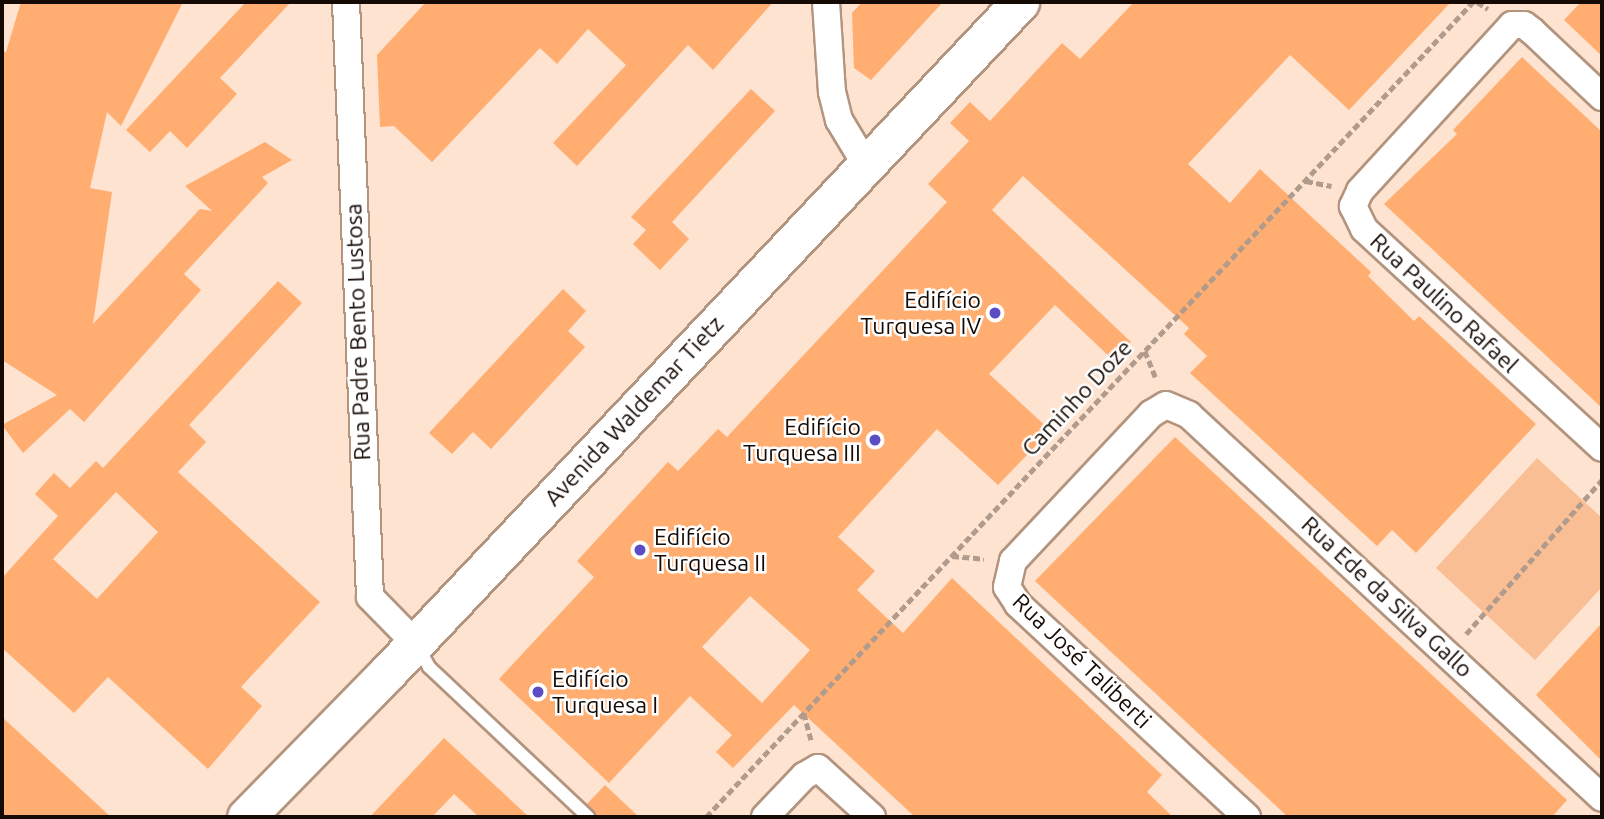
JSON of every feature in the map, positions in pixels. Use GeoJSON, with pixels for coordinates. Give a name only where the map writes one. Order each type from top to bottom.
{"type":"FeatureCollection","features":[{"type":"Feature","properties":{"kind":"street","name":"Rua Padre Bento Lustosa"},"geometry":{"type":"LineString","coordinates":[[346,2],[370,597],[416,643]]}},
{"type":"Feature","properties":{"kind":"street"},"geometry":{"type":"LineString","coordinates":[[826,2],[832,92],[839,120],[866,165]]}},
{"type":"Feature","properties":{"kind":"street","name":"Avenida Waldemar Tietz"},"geometry":{"type":"LineString","coordinates":[[246,817],[416,643],[1020,2]]}},
{"type":"Feature","properties":{"kind":"street","name":"Rua Paulino Rafael"},"geometry":{"type":"LineString","coordinates":[[1602,97],[1532,31],[1517,23],[1508,28],[1360,191],[1353,206],[1364,229],[1602,448]]}},
{"type":"Feature","properties":{"kind":"street","name":"Rua Ede da Silva Gallo"},"geometry":{"type":"LineString","coordinates":[[1166,405],[1189,415],[1602,798]]}},
{"type":"Feature","properties":{"kind":"street","name":"Rua José Taliberti"},"geometry":{"type":"LineString","coordinates":[[1166,405],[1151,414],[1013,561],[1007,587],[1018,604],[1247,817]]}},
{"type":"Feature","properties":{"kind":"street"},"geometry":{"type":"LineString","coordinates":[[765,817],[804,776],[818,768],[872,817]]}},
{"type":"Feature","properties":{"kind":"lane"},"geometry":{"type":"LineString","coordinates":[[416,643],[429,667],[588,817]]}},
{"type":"Feature","properties":{"kind":"path","name":"Caminho Doze"},"geometry":{"type":"LineString","coordinates":[[706,817],[1473,2]]}},
{"type":"Feature","properties":{"kind":"path"},"geometry":{"type":"LineString","coordinates":[[1460,640],[1602,480]]}},
{"type":"Feature","properties":{"kind":"shaded area"},"geometry":{"type":"Polygon","coordinates":[[[1537,458],[1602,518],[1602,587],[1535,660],[1436,568],[1537,458]]]}},
{"type":"Feature","properties":{"kind":"building"},"geometry":{"type":"Polygon","coordinates":[[[21,2],[183,2],[121,126],[107,112],[90,188],[112,192],[93,324],[200,209],[212,211],[185,186],[265,142],[292,160],[262,177],[268,183],[184,274],[201,290],[84,422],[70,409],[23,453],[2,425],[57,395],[2,360],[2,51],[6,52],[21,2]]]}},
{"type":"Feature","properties":{"kind":"building"},"geometry":{"type":"Polygon","coordinates":[[[246,2],[291,2],[220,78],[237,94],[187,148],[170,131],[150,152],[126,130],[246,2]]]}},
{"type":"Feature","properties":{"kind":"building"},"geometry":{"type":"Polygon","coordinates":[[[426,2],[773,2],[713,70],[688,45],[577,166],[553,143],[626,65],[588,29],[557,64],[540,48],[432,162],[394,126],[380,127],[377,55],[426,2]]]}},
{"type":"Feature","properties":{"kind":"building"},"geometry":{"type":"Polygon","coordinates":[[[862,2],[943,2],[871,80],[854,68],[852,13],[862,2]]]}},
{"type":"Feature","properties":{"kind":"building"},"geometry":{"type":"Polygon","coordinates":[[[1134,2],[1451,2],[1349,110],[1290,55],[1188,164],[1230,203],[1260,169],[1371,272],[1368,276],[1414,321],[1419,316],[1536,424],[1416,553],[1392,530],[1377,546],[1190,373],[1207,356],[1184,334],[1189,328],[1023,176],[992,210],[1131,342],[1114,361],[1055,305],[989,374],[1050,430],[1025,457],[998,485],[937,429],[838,537],[875,571],[857,590],[903,633],[952,578],[1162,775],[1147,792],[1173,817],[915,817],[794,705],[733,768],[716,752],[732,735],[690,696],[609,783],[499,679],[594,577],[577,561],[668,462],[678,471],[718,429],[727,437],[947,202],[928,184],[969,141],[950,123],[970,102],[990,121],[1062,43],[1080,59],[1134,2]],[[750,596],[702,647],[762,703],[810,650],[750,596]]]}},
{"type":"Feature","properties":{"kind":"building"},"geometry":{"type":"Polygon","coordinates":[[[1581,2],[1602,2],[1602,56],[1564,20],[1581,2]]]}},
{"type":"Feature","properties":{"kind":"building"},"geometry":{"type":"Polygon","coordinates":[[[1522,57],[1602,132],[1602,408],[1384,204],[1457,134],[1453,130],[1522,57]]]}},
{"type":"Feature","properties":{"kind":"building"},"geometry":{"type":"Polygon","coordinates":[[[751,89],[775,111],[672,222],[689,239],[660,270],[633,244],[646,230],[631,217],[751,89]]]}},
{"type":"Feature","properties":{"kind":"building"},"geometry":{"type":"Polygon","coordinates":[[[278,281],[302,303],[189,425],[206,442],[178,472],[320,602],[241,687],[262,706],[208,769],[108,677],[74,713],[2,648],[2,578],[58,516],[35,494],[54,473],[70,488],[96,461],[103,468],[278,281]],[[116,492],[53,559],[97,599],[158,532],[116,492]]]}},
{"type":"Feature","properties":{"kind":"building"},"geometry":{"type":"Polygon","coordinates":[[[563,289],[586,311],[568,331],[585,347],[491,449],[473,432],[452,454],[429,433],[563,289]]]}},
{"type":"Feature","properties":{"kind":"building"},"geometry":{"type":"Polygon","coordinates":[[[1175,437],[1567,800],[1552,817],[1288,817],[1035,581],[1175,437]]]}},
{"type":"Feature","properties":{"kind":"building"},"geometry":{"type":"Polygon","coordinates":[[[1602,623],[1602,761],[1536,695],[1602,623]]]}},
{"type":"Feature","properties":{"kind":"building"},"geometry":{"type":"Polygon","coordinates":[[[2,717],[111,817],[2,817],[2,717]]]}},
{"type":"Feature","properties":{"kind":"building"},"geometry":{"type":"Polygon","coordinates":[[[444,738],[529,817],[479,817],[454,794],[432,817],[370,817],[444,738]]]}},
{"type":"Feature","properties":{"kind":"building"},"geometry":{"type":"Polygon","coordinates":[[[605,785],[639,817],[597,817],[587,804],[605,785]]]}},
{"type":"Feature","properties":{"kind":"place","name":"Edifício Turquesa IV"},"geometry":{"type":"Point","coordinates":[995,313]}},
{"type":"Feature","properties":{"kind":"place","name":"Edifício Turquesa III"},"geometry":{"type":"Point","coordinates":[875,440]}},
{"type":"Feature","properties":{"kind":"place","name":"Edifício Turquesa II"},"geometry":{"type":"Point","coordinates":[640,550]}},
{"type":"Feature","properties":{"kind":"place","name":"Edifício Turquesa I"},"geometry":{"type":"Point","coordinates":[538,692]}}]}
